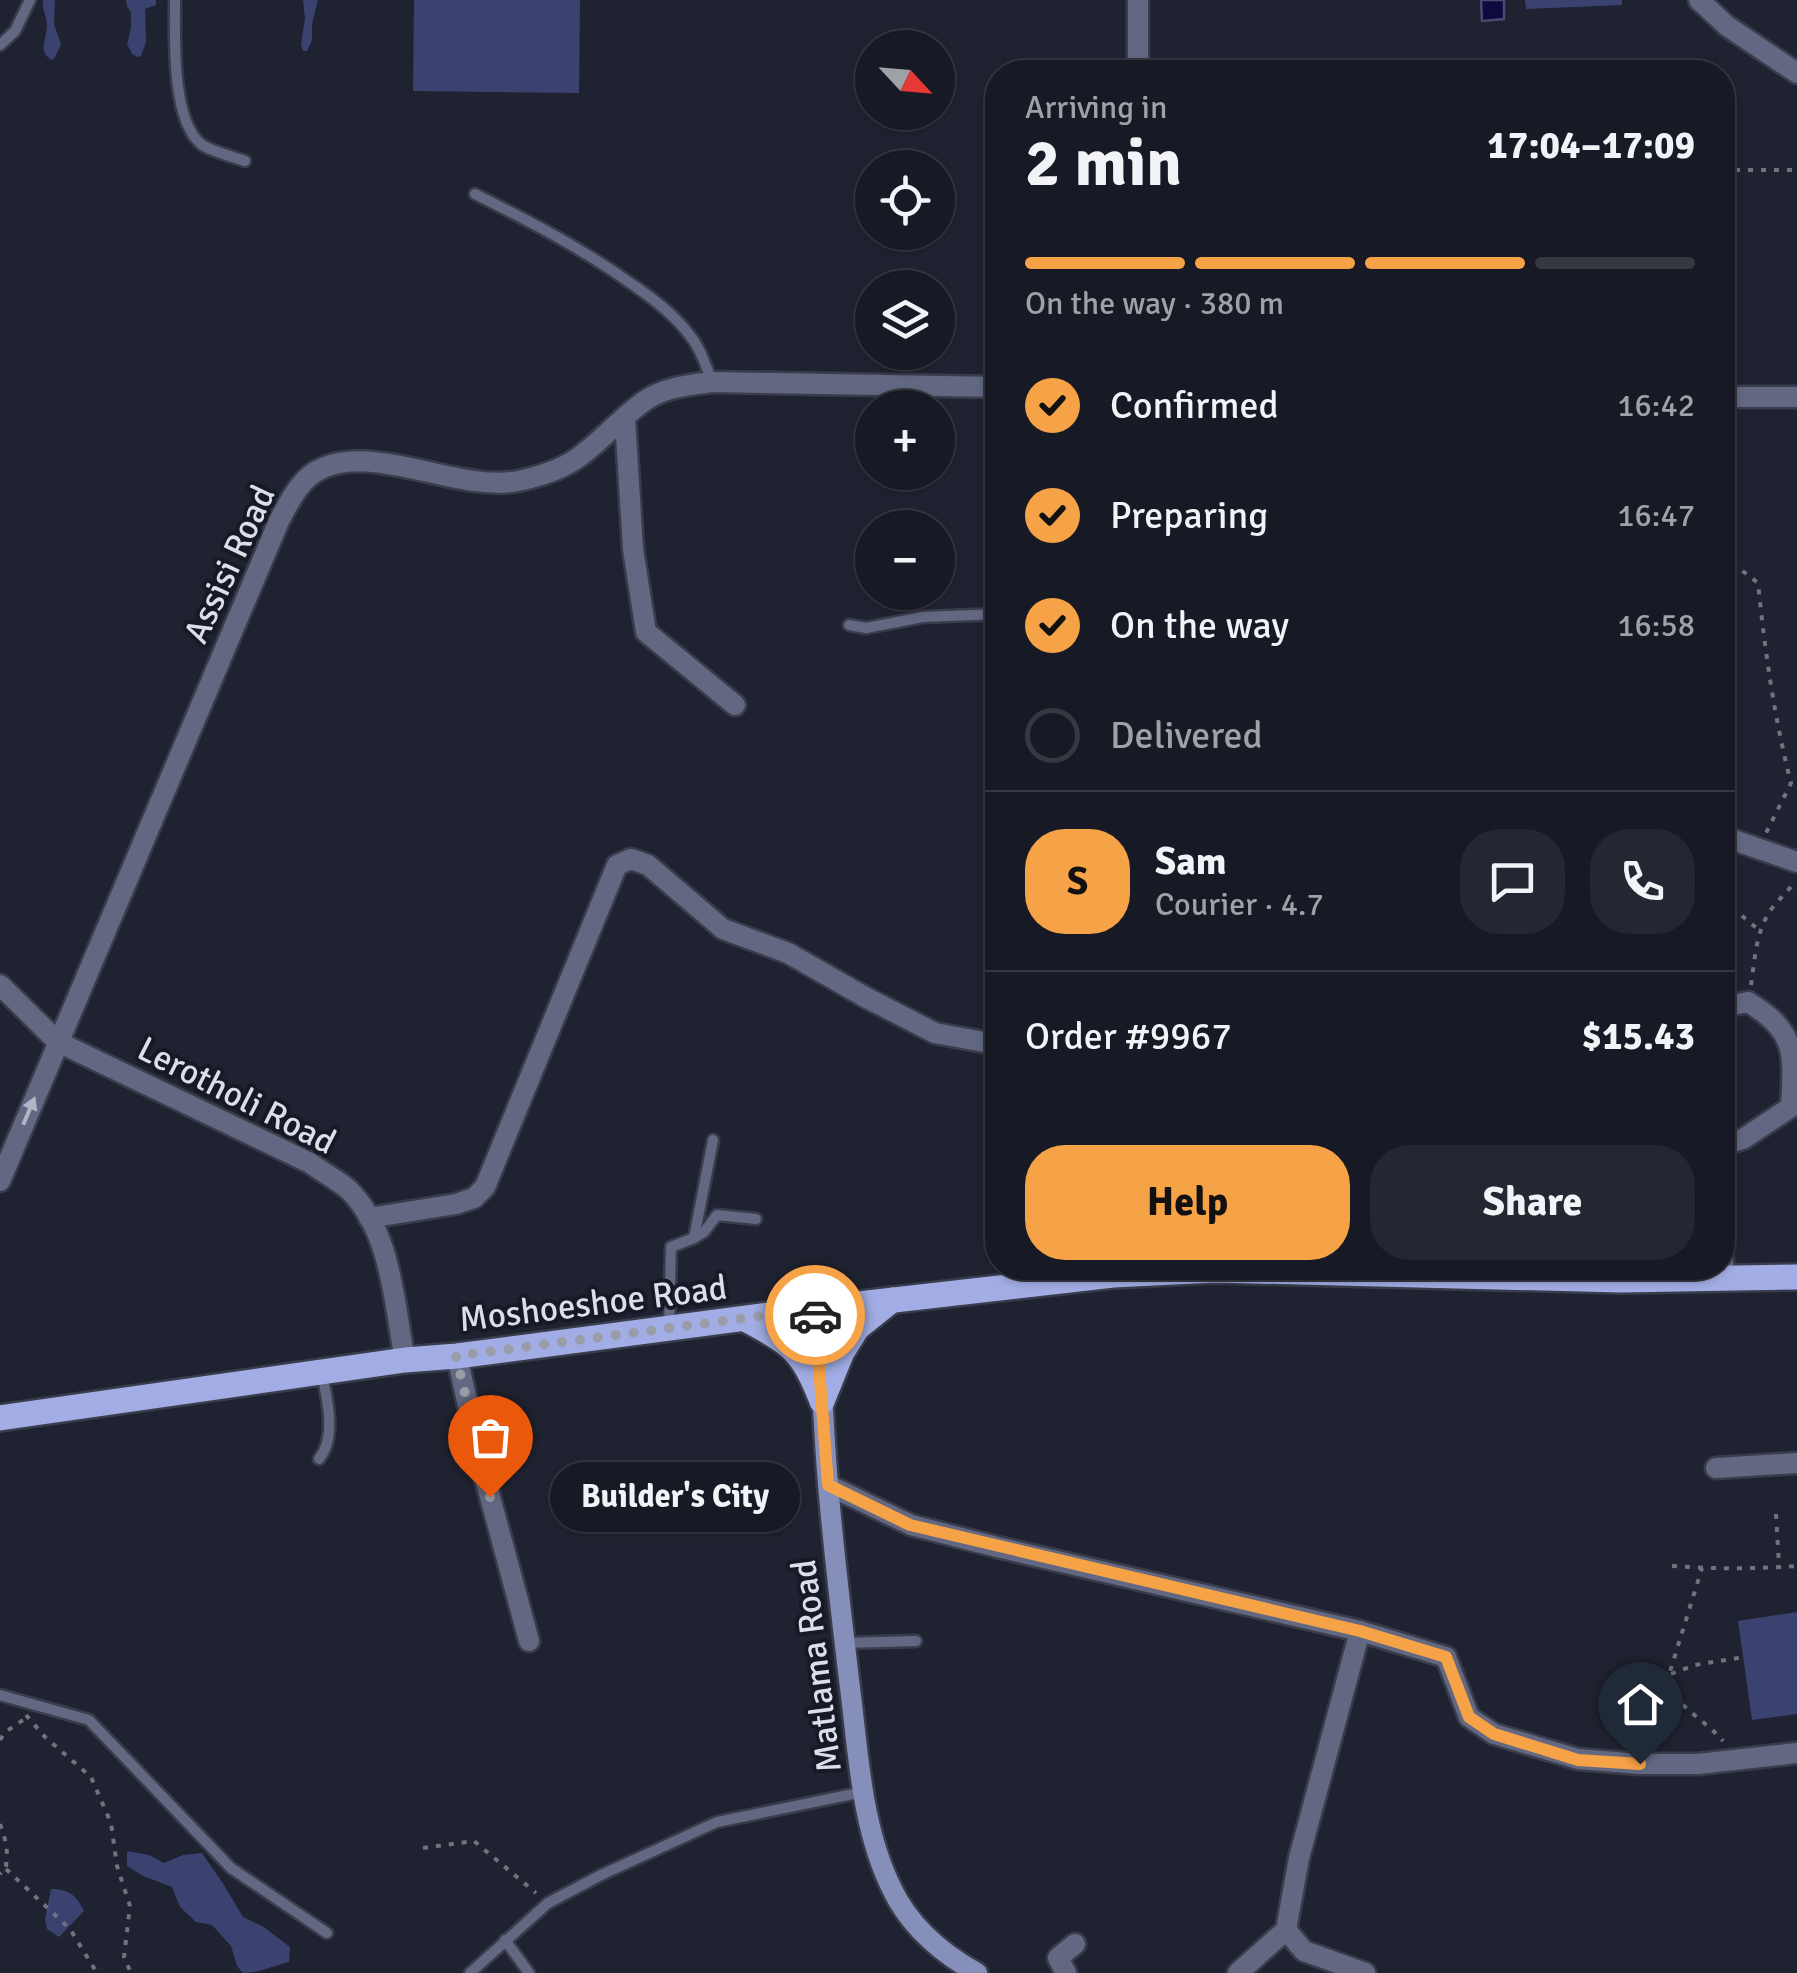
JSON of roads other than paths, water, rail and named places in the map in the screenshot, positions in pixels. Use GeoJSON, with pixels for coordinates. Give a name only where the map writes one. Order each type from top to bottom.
{"type":"FeatureCollection","features":[{"type":"Feature","properties":{"kind":"main road","name":"Moshoeshoe Road"},"geometry":{"type":"LineString","coordinates":[[1735,1278],[1797,1277]]}},
{"type":"Feature","properties":{"kind":"main road","name":"Moshoeshoe Road"},"geometry":{"type":"LineString","coordinates":[[0,1418],[404,1360],[1044,1280]]}},
{"type":"Feature","properties":{"kind":"main road"},"geometry":{"type":"LineString","coordinates":[[822,1401],[842,1352],[857,1328],[892,1300]]}},
{"type":"Feature","properties":{"kind":"main road"},"geometry":{"type":"LineString","coordinates":[[745,1319],[800,1355],[822,1401]]}},
{"type":"Feature","properties":{"kind":"street"},"geometry":{"type":"LineString","coordinates":[[1138,0],[1138,60]]}},
{"type":"Feature","properties":{"kind":"street"},"geometry":{"type":"LineString","coordinates":[[1699,0],[1727,26],[1797,73]]}},
{"type":"Feature","properties":{"kind":"street","name":"Assisi Road"},"geometry":{"type":"LineString","coordinates":[[0,1181],[279,521],[294,494],[313,474],[335,463],[359,460],[484,483],[515,482],[574,461],[647,399],[672,388],[712,382],[985,387]]}},
{"type":"Feature","properties":{"kind":"street"},"geometry":{"type":"LineString","coordinates":[[1735,397],[1797,397]]}},
{"type":"Feature","properties":{"kind":"street"},"geometry":{"type":"LineString","coordinates":[[625,418],[632,549],[646,632],[734,704]]}},
{"type":"Feature","properties":{"kind":"street"},"geometry":{"type":"LineString","coordinates":[[1735,840],[1797,862]]}},
{"type":"Feature","properties":{"kind":"street"},"geometry":{"type":"LineString","coordinates":[[370,1218],[456,1204],[474,1198],[484,1187],[617,865],[631,859],[648,865],[723,929],[788,953],[935,1033],[985,1042]]}},
{"type":"Feature","properties":{"kind":"street","name":"Lerotholi Road"},"geometry":{"type":"LineString","coordinates":[[0,985],[58,1042],[310,1163],[348,1189],[370,1218],[386,1257],[404,1360]]}},
{"type":"Feature","properties":{"kind":"street"},"geometry":{"type":"LineString","coordinates":[[1735,1004],[1748,1002],[1769,1014],[1779,1023],[1794,1050],[1791,1108],[1735,1141]]}},
{"type":"Feature","properties":{"kind":"street","name":"Matlama Road"},"geometry":{"type":"LineString","coordinates":[[815,1309],[844,1643],[869,1822],[891,1888],[910,1921],[930,1942],[977,1973]]}},
{"type":"Feature","properties":{"kind":"street"},"geometry":{"type":"LineString","coordinates":[[456,1356],[529,1642]]}},
{"type":"Feature","properties":{"kind":"street"},"geometry":{"type":"LineString","coordinates":[[1716,1468],[1797,1463]]}},
{"type":"Feature","properties":{"kind":"street"},"geometry":{"type":"LineString","coordinates":[[828,1485],[910,1525],[1360,1631],[1446,1657],[1469,1717],[1494,1734],[1578,1760],[1698,1764],[1797,1753]]}},
{"type":"Feature","properties":{"kind":"street"},"geometry":{"type":"LineString","coordinates":[[1238,1973],[1286,1930],[1299,1858],[1360,1631]]}},
{"type":"Feature","properties":{"kind":"street"},"geometry":{"type":"LineString","coordinates":[[1286,1930],[1304,1951],[1365,1973]]}},
{"type":"Feature","properties":{"kind":"street"},"geometry":{"type":"LineString","coordinates":[[1066,1973],[1058,1958],[1075,1944]]}},
{"type":"Feature","properties":{"kind":"lane"},"geometry":{"type":"LineString","coordinates":[[0,45],[15,31],[30,0]]}},
{"type":"Feature","properties":{"kind":"lane"},"geometry":{"type":"LineString","coordinates":[[175,0],[174,54],[184,118],[202,144],[245,161]]}},
{"type":"Feature","properties":{"kind":"lane"},"geometry":{"type":"LineString","coordinates":[[476,194],[562,238],[643,292],[689,333],[712,382]]}},
{"type":"Feature","properties":{"kind":"lane"},"geometry":{"type":"LineString","coordinates":[[850,625],[866,628],[923,617],[985,615]]}},
{"type":"Feature","properties":{"kind":"lane"},"geometry":{"type":"LineString","coordinates":[[694,1238],[713,1140]]}},
{"type":"Feature","properties":{"kind":"lane"},"geometry":{"type":"LineString","coordinates":[[669,1328],[671,1247],[704,1232],[717,1215],[756,1219]]}},
{"type":"Feature","properties":{"kind":"lane"},"geometry":{"type":"LineString","coordinates":[[319,1459],[328,1442],[322,1372]]}},
{"type":"Feature","properties":{"kind":"lane"},"geometry":{"type":"LineString","coordinates":[[844,1643],[916,1641]]}},
{"type":"Feature","properties":{"kind":"lane"},"geometry":{"type":"LineString","coordinates":[[0,1695],[88,1720],[232,1868],[327,1933]]}},
{"type":"Feature","properties":{"kind":"lane"},"geometry":{"type":"LineString","coordinates":[[470,1973],[548,1903],[601,1874],[716,1822],[864,1792]]}},
{"type":"Feature","properties":{"kind":"lane"},"geometry":{"type":"LineString","coordinates":[[506,1940],[529,1973]]}},
{"type":"Feature","properties":{"kind":"place","name":"Builder's City"},"geometry":{"type":"Point","coordinates":[490,1497]}}]}
